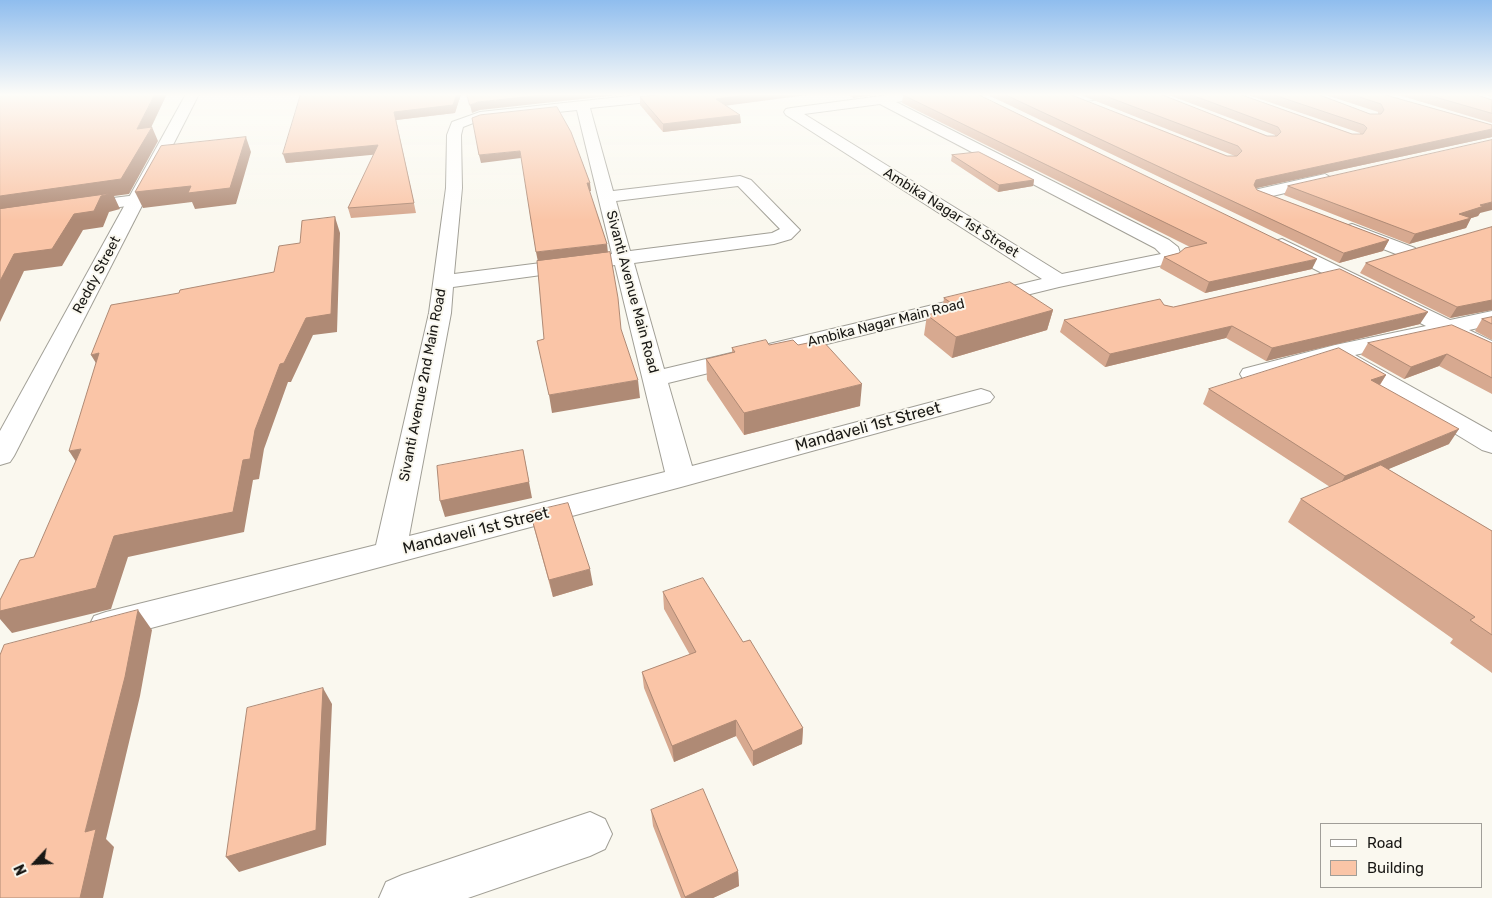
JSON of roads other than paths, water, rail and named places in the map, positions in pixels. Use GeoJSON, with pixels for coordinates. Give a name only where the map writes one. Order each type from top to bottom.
{"type":"FeatureCollection","features":[{"type":"Feature","properties":{"kind":"street","name":"Reddy Street"},"geometry":{"type":"LineString","coordinates":[[0,456],[171,136]]}},
{"type":"Feature","properties":{"kind":"street","name":"Sivanti Avenue 2nd Main Road"},"geometry":{"type":"LineString","coordinates":[[390,552],[438,322],[454,188],[454,136]]}},
{"type":"Feature","properties":{"kind":"street","name":"Sivanti Avenue Main Road"},"geometry":{"type":"LineString","coordinates":[[590,136],[681,478]]}},
{"type":"Feature","properties":{"kind":"street","name":"Ambika Nagar 1st Street"},"geometry":{"type":"LineString","coordinates":[[830,136],[1059,281]]}},
{"type":"Feature","properties":{"kind":"street","name":"Ambika Nagar Main Road"},"geometry":{"type":"LineString","coordinates":[[654,378],[1059,281],[1168,258],[1171,251],[1162,244],[952,136]]}},
{"type":"Feature","properties":{"kind":"street"},"geometry":{"type":"LineString","coordinates":[[1288,204],[1260,194],[1336,176]]}},
{"type":"Feature","properties":{"kind":"street"},"geometry":{"type":"LineString","coordinates":[[443,282],[774,238],[784,236],[791,230],[745,183],[740,181],[606,196]]}},
{"type":"Feature","properties":{"kind":"street"},"geometry":{"type":"LineString","coordinates":[[68,209],[137,200]]}},
{"type":"Feature","properties":{"kind":"street"},"geometry":{"type":"LineString","coordinates":[[1334,223],[1416,249],[1380,260]]}},
{"type":"Feature","properties":{"kind":"street"},"geometry":{"type":"LineString","coordinates":[[1267,238],[1492,350]]}},
{"type":"Feature","properties":{"kind":"street"},"geometry":{"type":"LineString","coordinates":[[1302,280],[1361,265]]}},
{"type":"Feature","properties":{"kind":"street"},"geometry":{"type":"LineString","coordinates":[[1252,374],[1335,352],[1492,318]]}},
{"type":"Feature","properties":{"kind":"street"},"geometry":{"type":"LineString","coordinates":[[1335,352],[1492,444]]}},
{"type":"Feature","properties":{"kind":"street","name":"Mandaveli 1st Street"},"geometry":{"type":"LineString","coordinates":[[76,634],[681,478],[981,397]]}},
{"type":"Feature","properties":{"kind":"street"},"geometry":{"type":"LineString","coordinates":[[402,898],[590,834]]}}]}
